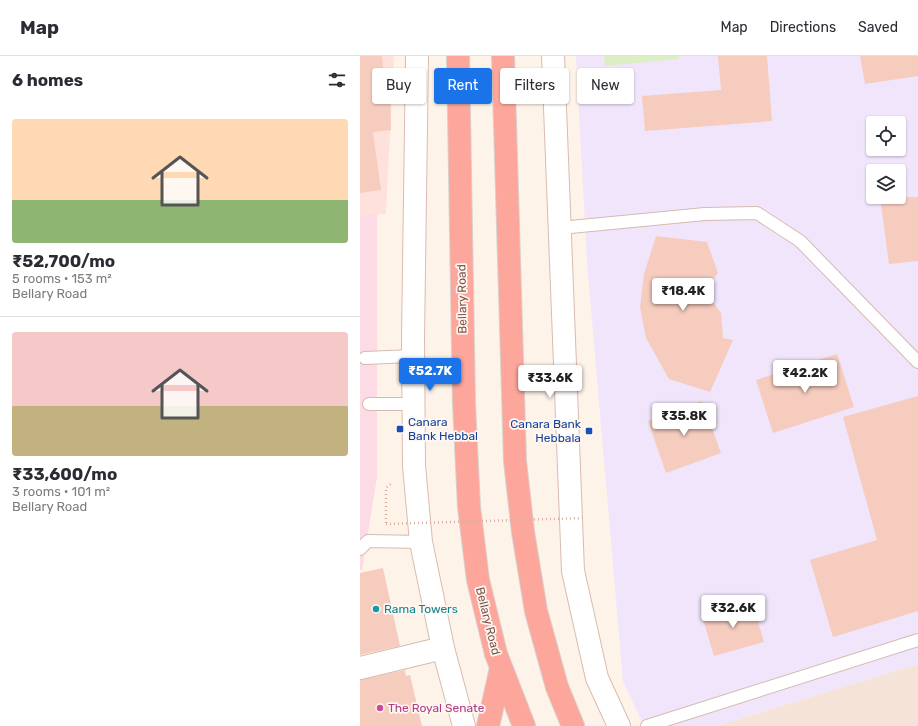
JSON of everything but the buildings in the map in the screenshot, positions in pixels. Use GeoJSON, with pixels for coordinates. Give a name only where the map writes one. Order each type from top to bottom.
{"type":"FeatureCollection","features":[{"type":"Feature","properties":{"kind":"highway","name":"Bellary Road"},"geometry":{"type":"LineString","coordinates":[[458,56],[464,404],[469,507],[478,580],[501,668],[524,726]]}},
{"type":"Feature","properties":{"kind":"highway"},"geometry":{"type":"LineString","coordinates":[[503,56],[515,461],[523,532],[536,611],[557,687],[574,726]]}},
{"type":"Feature","properties":{"kind":"highway"},"geometry":{"type":"LineString","coordinates":[[488,726],[501,668]]}},
{"type":"Feature","properties":{"kind":"street"},"geometry":{"type":"LineString","coordinates":[[417,56],[413,356],[414,466],[421,542],[443,648],[464,726]]}},
{"type":"Feature","properties":{"kind":"street"},"geometry":{"type":"LineString","coordinates":[[553,56],[573,571],[597,678],[619,726]]}},
{"type":"Feature","properties":{"kind":"street"},"geometry":{"type":"LineString","coordinates":[[360,668],[443,648]]}},
{"type":"Feature","properties":{"kind":"lane"},"geometry":{"type":"LineString","coordinates":[[560,228],[705,214],[757,213],[800,241],[918,362]]}},
{"type":"Feature","properties":{"kind":"lane"},"geometry":{"type":"LineString","coordinates":[[365,358],[413,356]]}},
{"type":"Feature","properties":{"kind":"lane"},"geometry":{"type":"LineString","coordinates":[[369,404],[413,404]]}},
{"type":"Feature","properties":{"kind":"lane"},"geometry":{"type":"LineString","coordinates":[[360,549],[368,541],[421,542]]}},
{"type":"Feature","properties":{"kind":"lane"},"geometry":{"type":"LineString","coordinates":[[647,726],[918,640]]}},
{"type":"Feature","properties":{"kind":"path"},"geometry":{"type":"LineString","coordinates":[[386,488],[386,524],[584,518]]}},
{"type":"Feature","properties":{"kind":"shaded area"},"geometry":{"type":"Polygon","coordinates":[[[360,56],[394,56],[393,68],[372,68],[372,104],[392,104],[386,214],[360,216],[360,56]]]}},
{"type":"Feature","properties":{"kind":"shaded area"},"geometry":{"type":"Polygon","coordinates":[[[576,56],[918,56],[918,664],[717,726],[644,726],[623,681],[587,262],[579,104],[634,104],[634,68],[577,68],[577,75],[576,56]]]}},
{"type":"Feature","properties":{"kind":"shaded area"},"geometry":{"type":"Polygon","coordinates":[[[377,214],[377,477],[362,570],[360,570],[360,216],[377,214]]]}},
{"type":"Feature","properties":{"kind":"shaded area"},"geometry":{"type":"Polygon","coordinates":[[[918,664],[918,726],[717,726],[918,664]]]}},
{"type":"Feature","properties":{"kind":"green space"},"geometry":{"type":"Polygon","coordinates":[[[604,56],[679,56],[679,59],[605,66],[604,56]]]}},
{"type":"Feature","properties":{"kind":"place","name":"Canara Bank Hebbal"},"geometry":{"type":"Point","coordinates":[400,429]}},
{"type":"Feature","properties":{"kind":"place","name":"Canara Bank Hebbala"},"geometry":{"type":"Point","coordinates":[589,431]}},
{"type":"Feature","properties":{"kind":"place","name":"Rama Towers"},"geometry":{"type":"Point","coordinates":[376,609]}},
{"type":"Feature","properties":{"kind":"place","name":"The Royal Senate"},"geometry":{"type":"Point","coordinates":[380,708]}}]}
